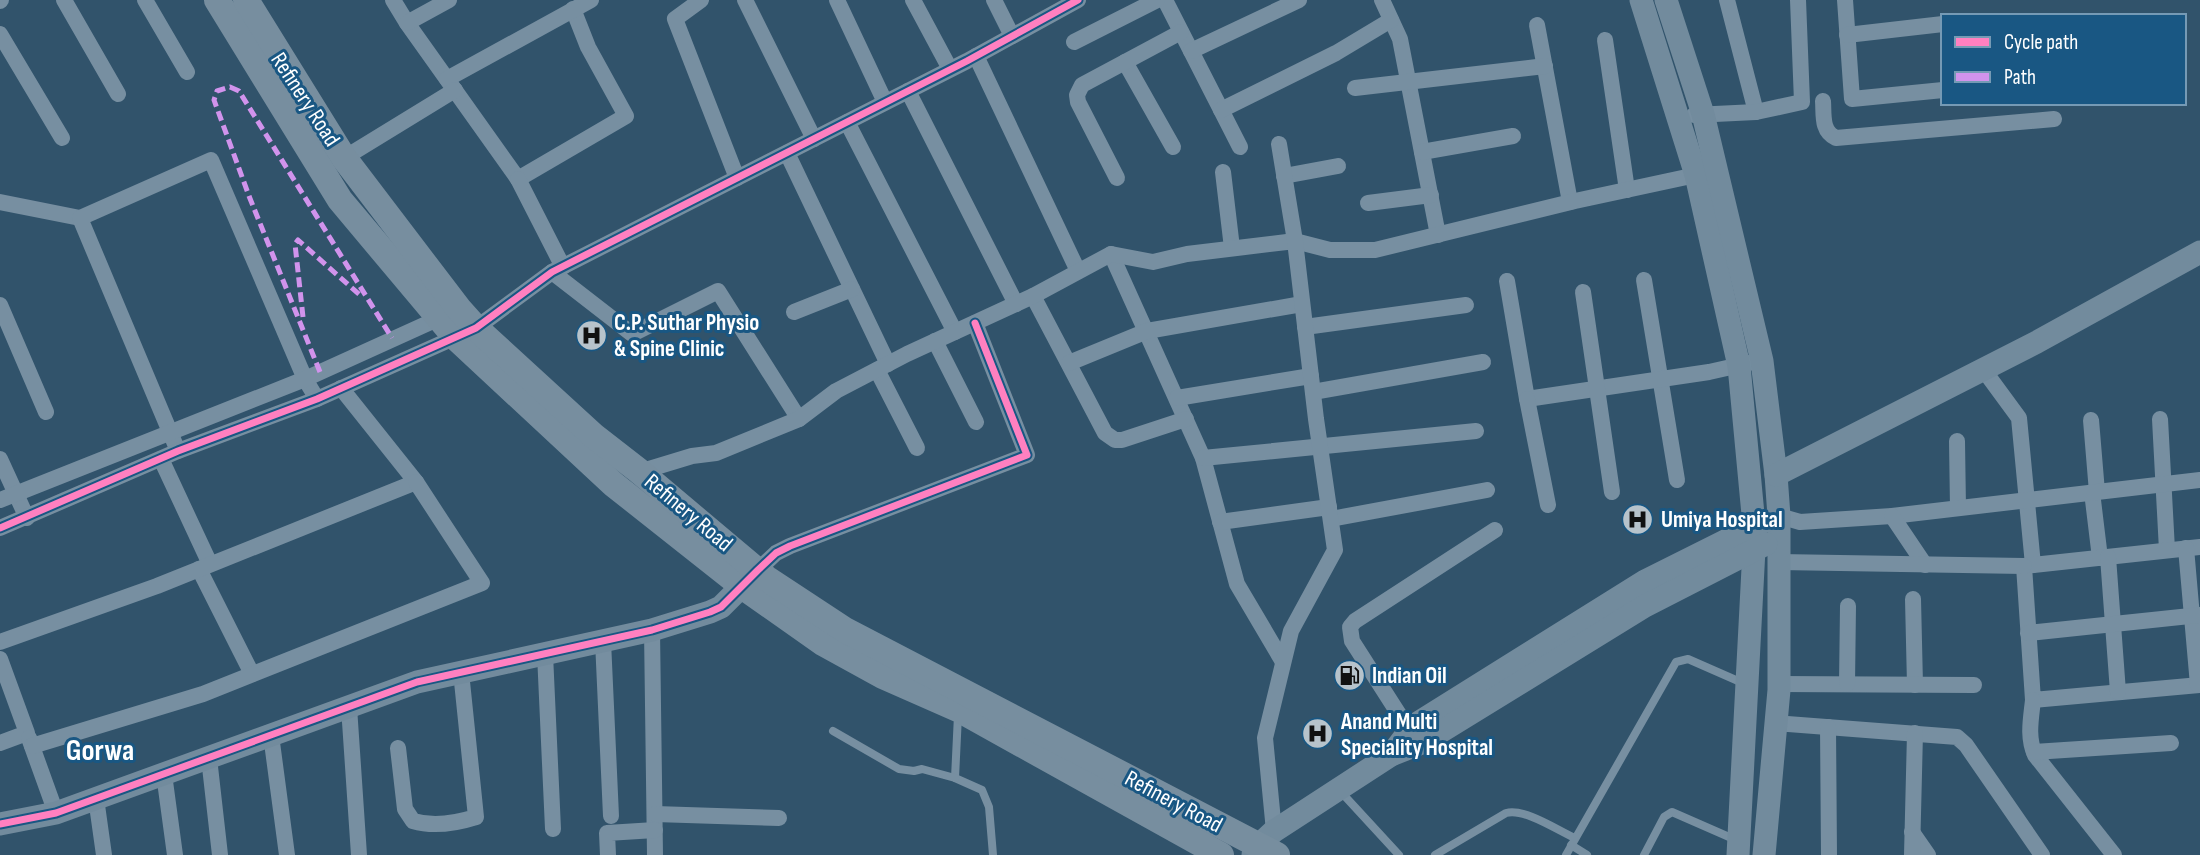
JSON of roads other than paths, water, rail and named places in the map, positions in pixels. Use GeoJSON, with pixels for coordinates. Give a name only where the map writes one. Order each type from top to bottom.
{"type":"FeatureCollection","features":[{"type":"Feature","properties":{"kind":"main road","name":"Refinery Road"},"geometry":{"type":"LineString","coordinates":[[217,0],[327,183],[457,323],[617,487],[750,578],[874,647],[1266,847]]}},
{"type":"Feature","properties":{"kind":"main road","name":"Refinery Road"},"geometry":{"type":"LineString","coordinates":[[246,0],[344,158],[457,323],[639,471],[750,578],[845,656],[958,709],[1221,855]]}},
{"type":"Feature","properties":{"kind":"street"},"geometry":{"type":"LineString","coordinates":[[64,0],[118,94]]}},
{"type":"Feature","properties":{"kind":"street"},"geometry":{"type":"LineString","coordinates":[[145,0],[187,72]]}},
{"type":"Feature","properties":{"kind":"street"},"geometry":{"type":"LineString","coordinates":[[393,0],[518,179],[557,270],[632,334],[718,291],[799,419]]}},
{"type":"Feature","properties":{"kind":"street"},"geometry":{"type":"LineString","coordinates":[[407,23],[449,0]]}},
{"type":"Feature","properties":{"kind":"street"},"geometry":{"type":"LineString","coordinates":[[344,158],[451,84],[591,0]]}},
{"type":"Feature","properties":{"kind":"street"},"geometry":{"type":"LineString","coordinates":[[701,0],[675,19],[737,178]]}},
{"type":"Feature","properties":{"kind":"street"},"geometry":{"type":"LineString","coordinates":[[746,0],[814,139]]}},
{"type":"Feature","properties":{"kind":"street"},"geometry":{"type":"LineString","coordinates":[[837,0],[885,102]]}},
{"type":"Feature","properties":{"kind":"street"},"geometry":{"type":"LineString","coordinates":[[913,0],[950,69]]}},
{"type":"Feature","properties":{"kind":"street"},"geometry":{"type":"LineString","coordinates":[[994,0],[1012,36]]}},
{"type":"Feature","properties":{"kind":"street"},"geometry":{"type":"LineString","coordinates":[[1074,42],[1157,0]]}},
{"type":"Feature","properties":{"kind":"street"},"geometry":{"type":"LineString","coordinates":[[1166,0],[1240,147]]}},
{"type":"Feature","properties":{"kind":"street"},"geometry":{"type":"LineString","coordinates":[[1191,51],[1299,0]]}},
{"type":"Feature","properties":{"kind":"street"},"geometry":{"type":"LineString","coordinates":[[1382,0],[1401,39],[1438,234]]}},
{"type":"Feature","properties":{"kind":"street"},"geometry":{"type":"LineString","coordinates":[[1641,0],[1696,176],[1738,366],[1754,525],[1739,848]]}},
{"type":"Feature","properties":{"kind":"street"},"geometry":{"type":"LineString","coordinates":[[1666,0],[1703,114],[1762,361],[1776,475],[1786,526],[1779,562],[1779,684],[1764,855]]}},
{"type":"Feature","properties":{"kind":"street"},"geometry":{"type":"LineString","coordinates":[[1727,0],[1756,112]]}},
{"type":"Feature","properties":{"kind":"street"},"geometry":{"type":"LineString","coordinates":[[1798,0],[1802,102]]}},
{"type":"Feature","properties":{"kind":"street"},"geometry":{"type":"LineString","coordinates":[[1845,0],[1852,99]]}},
{"type":"Feature","properties":{"kind":"street"},"geometry":{"type":"LineString","coordinates":[[0,528],[178,451],[341,388],[557,270],[976,56],[1072,1]]}},
{"type":"Feature","properties":{"kind":"street"},"geometry":{"type":"LineString","coordinates":[[518,179],[626,116],[588,47],[573,9]]}},
{"type":"Feature","properties":{"kind":"street"},"geometry":{"type":"LineString","coordinates":[[1221,110],[1336,53],[1391,20]]}},
{"type":"Feature","properties":{"kind":"street"},"geometry":{"type":"LineString","coordinates":[[1847,35],[1941,24]]}},
{"type":"Feature","properties":{"kind":"street"},"geometry":{"type":"LineString","coordinates":[[1537,25],[1570,202]]}},
{"type":"Feature","properties":{"kind":"street"},"geometry":{"type":"LineString","coordinates":[[1117,178],[1077,102],[1077,95],[1082,85],[1181,32]]}},
{"type":"Feature","properties":{"kind":"street"},"geometry":{"type":"LineString","coordinates":[[0,34],[62,138]]}},
{"type":"Feature","properties":{"kind":"street"},"geometry":{"type":"LineString","coordinates":[[1605,40],[1627,190]]}},
{"type":"Feature","properties":{"kind":"street"},"geometry":{"type":"LineString","coordinates":[[976,56],[1078,271]]}},
{"type":"Feature","properties":{"kind":"street"},"geometry":{"type":"LineString","coordinates":[[1125,62],[1173,147]]}},
{"type":"Feature","properties":{"kind":"street"},"geometry":{"type":"LineString","coordinates":[[1355,88],[1545,66]]}},
{"type":"Feature","properties":{"kind":"street"},"geometry":{"type":"LineString","coordinates":[[1678,117],[1756,112],[1802,102],[1941,90]]}},
{"type":"Feature","properties":{"kind":"street"},"geometry":{"type":"LineString","coordinates":[[908,91],[1016,304]]}},
{"type":"Feature","properties":{"kind":"street"},"geometry":{"type":"LineString","coordinates":[[1823,101],[1824,126],[1830,135],[1836,138],[2054,119]]}},
{"type":"Feature","properties":{"kind":"street"},"geometry":{"type":"LineString","coordinates":[[846,122],[955,332]]}},
{"type":"Feature","properties":{"kind":"street"},"geometry":{"type":"LineString","coordinates":[[1422,152],[1513,136]]}},
{"type":"Feature","properties":{"kind":"street"},"geometry":{"type":"LineString","coordinates":[[1266,847],[1265,738],[1291,631],[1335,550],[1295,241],[1279,144]]}},
{"type":"Feature","properties":{"kind":"street"},"geometry":{"type":"LineString","coordinates":[[787,153],[852,289],[917,448]]}},
{"type":"Feature","properties":{"kind":"street"},"geometry":{"type":"LineString","coordinates":[[0,202],[80,218],[211,160],[305,379],[317,399]]}},
{"type":"Feature","properties":{"kind":"street"},"geometry":{"type":"LineString","coordinates":[[1284,176],[1338,166]]}},
{"type":"Feature","properties":{"kind":"street"},"geometry":{"type":"LineString","coordinates":[[1223,172],[1232,248]]}},
{"type":"Feature","properties":{"kind":"street"},"geometry":{"type":"LineString","coordinates":[[617,487],[639,471],[699,454],[716,453],[799,419],[836,391],[1033,296],[1111,254],[1153,262],[1187,254],[1295,241],[1330,250],[1375,250],[1570,202],[1696,176]]}},
{"type":"Feature","properties":{"kind":"street"},"geometry":{"type":"LineString","coordinates":[[1368,203],[1431,195]]}},
{"type":"Feature","properties":{"kind":"street"},"geometry":{"type":"LineString","coordinates":[[80,218],[178,451]]}},
{"type":"Feature","properties":{"kind":"street"},"geometry":{"type":"LineString","coordinates":[[1776,475],[1983,369],[2200,252]]}},
{"type":"Feature","properties":{"kind":"street"},"geometry":{"type":"LineString","coordinates":[[1111,254],[1203,458],[1237,584],[1283,662]]}},
{"type":"Feature","properties":{"kind":"street"},"geometry":{"type":"LineString","coordinates":[[1644,280],[1677,480]]}},
{"type":"Feature","properties":{"kind":"street"},"geometry":{"type":"LineString","coordinates":[[1507,281],[1548,505]]}},
{"type":"Feature","properties":{"kind":"street"},"geometry":{"type":"LineString","coordinates":[[794,312],[852,289]]}},
{"type":"Feature","properties":{"kind":"street"},"geometry":{"type":"LineString","coordinates":[[1583,292],[1612,492]]}},
{"type":"Feature","properties":{"kind":"street"},"geometry":{"type":"LineString","coordinates":[[1033,296],[1110,438],[1122,440],[1186,419]]}},
{"type":"Feature","properties":{"kind":"street"},"geometry":{"type":"LineString","coordinates":[[1069,363],[1147,331],[1302,304]]}},
{"type":"Feature","properties":{"kind":"street"},"geometry":{"type":"LineString","coordinates":[[0,305],[46,412]]}},
{"type":"Feature","properties":{"kind":"street"},"geometry":{"type":"LineString","coordinates":[[1305,327],[1466,305]]}},
{"type":"Feature","properties":{"kind":"street"},"geometry":{"type":"LineString","coordinates":[[0,500],[170,431],[457,323]]}},
{"type":"Feature","properties":{"kind":"street"},"geometry":{"type":"LineString","coordinates":[[0,824],[56,813],[416,682],[652,630],[721,607],[776,553],[790,546],[1027,455],[975,323]]}},
{"type":"Feature","properties":{"kind":"street"},"geometry":{"type":"LineString","coordinates":[[935,341],[976,422]]}},
{"type":"Feature","properties":{"kind":"street"},"geometry":{"type":"LineString","coordinates":[[1527,399],[1661,380],[1762,361]]}},
{"type":"Feature","properties":{"kind":"street"},"geometry":{"type":"LineString","coordinates":[[1177,398],[1483,362]]}},
{"type":"Feature","properties":{"kind":"street"},"geometry":{"type":"LineString","coordinates":[[1983,369],[2019,418],[2028,500],[2028,633],[2033,700],[2029,734],[2034,752],[2114,855]]}},
{"type":"Feature","properties":{"kind":"street"},"geometry":{"type":"LineString","coordinates":[[0,743],[29,740],[204,694],[482,583],[416,482],[341,388]]}},
{"type":"Feature","properties":{"kind":"street"},"geometry":{"type":"LineString","coordinates":[[2160,419],[2168,550]]}},
{"type":"Feature","properties":{"kind":"street"},"geometry":{"type":"LineString","coordinates":[[2091,420],[2095,492],[2113,624],[2118,692]]}},
{"type":"Feature","properties":{"kind":"street"},"geometry":{"type":"LineString","coordinates":[[1203,458],[1476,431]]}},
{"type":"Feature","properties":{"kind":"street"},"geometry":{"type":"LineString","coordinates":[[1957,441],[1958,508]]}},
{"type":"Feature","properties":{"kind":"street"},"geometry":{"type":"LineString","coordinates":[[0,459],[27,517]]}},
{"type":"Feature","properties":{"kind":"street"},"geometry":{"type":"LineString","coordinates":[[161,459],[204,567],[252,674]]}},
{"type":"Feature","properties":{"kind":"street"},"geometry":{"type":"LineString","coordinates":[[1391,755],[1409,730],[1646,581],[1754,525],[1786,526],[1892,516],[2200,480]]}},
{"type":"Feature","properties":{"kind":"street"},"geometry":{"type":"LineString","coordinates":[[0,642],[204,567],[416,482]]}},
{"type":"Feature","properties":{"kind":"street"},"geometry":{"type":"LineString","coordinates":[[1220,522],[1330,513],[1487,490]]}},
{"type":"Feature","properties":{"kind":"street"},"geometry":{"type":"LineString","coordinates":[[1892,516],[1925,565]]}},
{"type":"Feature","properties":{"kind":"street"},"geometry":{"type":"LineString","coordinates":[[1266,847],[1339,790],[1391,755],[1424,742],[1645,606],[1754,549],[1786,526]]}},
{"type":"Feature","properties":{"kind":"street"},"geometry":{"type":"LineString","coordinates":[[1409,730],[1352,641],[1350,627],[1355,621],[1495,530]]}},
{"type":"Feature","properties":{"kind":"street"},"geometry":{"type":"LineString","coordinates":[[1779,562],[2028,566],[2193,547],[2199,685],[2033,700]]}},
{"type":"Feature","properties":{"kind":"street"},"geometry":{"type":"LineString","coordinates":[[1913,599],[1914,685]]}},
{"type":"Feature","properties":{"kind":"street"},"geometry":{"type":"LineString","coordinates":[[1847,684],[1848,606]]}},
{"type":"Feature","properties":{"kind":"street"},"geometry":{"type":"LineString","coordinates":[[2028,633],[2196,615]]}},
{"type":"Feature","properties":{"kind":"street"},"geometry":{"type":"LineString","coordinates":[[652,630],[655,855]]}},
{"type":"Feature","properties":{"kind":"street"},"geometry":{"type":"LineString","coordinates":[[603,641],[611,816]]}},
{"type":"Feature","properties":{"kind":"street"},"geometry":{"type":"LineString","coordinates":[[545,654],[553,829]]}},
{"type":"Feature","properties":{"kind":"street"},"geometry":{"type":"LineString","coordinates":[[0,659],[56,813]]}},
{"type":"Feature","properties":{"kind":"street"},"geometry":{"type":"LineString","coordinates":[[398,748],[405,809],[413,821],[425,825],[465,821],[477,817],[461,672]]}},
{"type":"Feature","properties":{"kind":"street"},"geometry":{"type":"LineString","coordinates":[[1779,684],[1974,685]]}},
{"type":"Feature","properties":{"kind":"street"},"geometry":{"type":"LineString","coordinates":[[349,707],[359,855]]}},
{"type":"Feature","properties":{"kind":"street"},"geometry":{"type":"LineString","coordinates":[[1776,723],[1951,735],[1962,741],[2042,855]]}},
{"type":"Feature","properties":{"kind":"street"},"geometry":{"type":"LineString","coordinates":[[1828,727],[1829,855]]}},
{"type":"Feature","properties":{"kind":"street"},"geometry":{"type":"LineString","coordinates":[[1912,855],[1915,733]]}},
{"type":"Feature","properties":{"kind":"street"},"geometry":{"type":"LineString","coordinates":[[271,735],[287,855]]}},
{"type":"Feature","properties":{"kind":"street"},"geometry":{"type":"LineString","coordinates":[[2034,752],[2171,743]]}},
{"type":"Feature","properties":{"kind":"street"},"geometry":{"type":"LineString","coordinates":[[209,758],[220,855]]}},
{"type":"Feature","properties":{"kind":"street"},"geometry":{"type":"LineString","coordinates":[[164,774],[175,855]]}},
{"type":"Feature","properties":{"kind":"street"},"geometry":{"type":"LineString","coordinates":[[96,799],[104,855]]}},
{"type":"Feature","properties":{"kind":"street"},"geometry":{"type":"LineString","coordinates":[[608,855],[607,833],[655,822],[779,817]]}},
{"type":"Feature","properties":{"kind":"street"},"geometry":{"type":"LineString","coordinates":[[1912,832],[1928,855]]}},
{"type":"Feature","properties":{"kind":"lane"},"geometry":{"type":"LineString","coordinates":[[1566,855],[1676,662],[1688,659],[1748,685]]}},
{"type":"Feature","properties":{"kind":"lane"},"geometry":{"type":"LineString","coordinates":[[955,778],[958,709]]}},
{"type":"Feature","properties":{"kind":"lane"},"geometry":{"type":"LineString","coordinates":[[832,731],[899,769],[922,769],[955,778],[982,790],[989,807],[993,855]]}},
{"type":"Feature","properties":{"kind":"lane"},"geometry":{"type":"LineString","coordinates":[[1339,790],[1399,855]]}},
{"type":"Feature","properties":{"kind":"lane"},"geometry":{"type":"LineString","coordinates":[[1435,855],[1512,811],[1522,813],[1573,842],[1587,855]]}},
{"type":"Feature","properties":{"kind":"lane"},"geometry":{"type":"LineString","coordinates":[[1644,855],[1664,817],[1672,812],[1739,848]]}},
{"type":"Feature","properties":{"kind":"place","name":"C.P. Suthar Physio & Spine Clinic"},"geometry":{"type":"Point","coordinates":[591,335]}},
{"type":"Feature","properties":{"kind":"place","name":"Umiya Hospital"},"geometry":{"type":"Point","coordinates":[1638,519]}},
{"type":"Feature","properties":{"kind":"place","name":"Indian Oil"},"geometry":{"type":"Point","coordinates":[1349,675]}},
{"type":"Feature","properties":{"kind":"place","name":"Anand Multi Speciality Hospital"},"geometry":{"type":"Point","coordinates":[1318,734]}},
{"type":"Feature","properties":{"kind":"district","name":"Gorwa"},"geometry":{"type":"Point","coordinates":[100,750]}}]}
